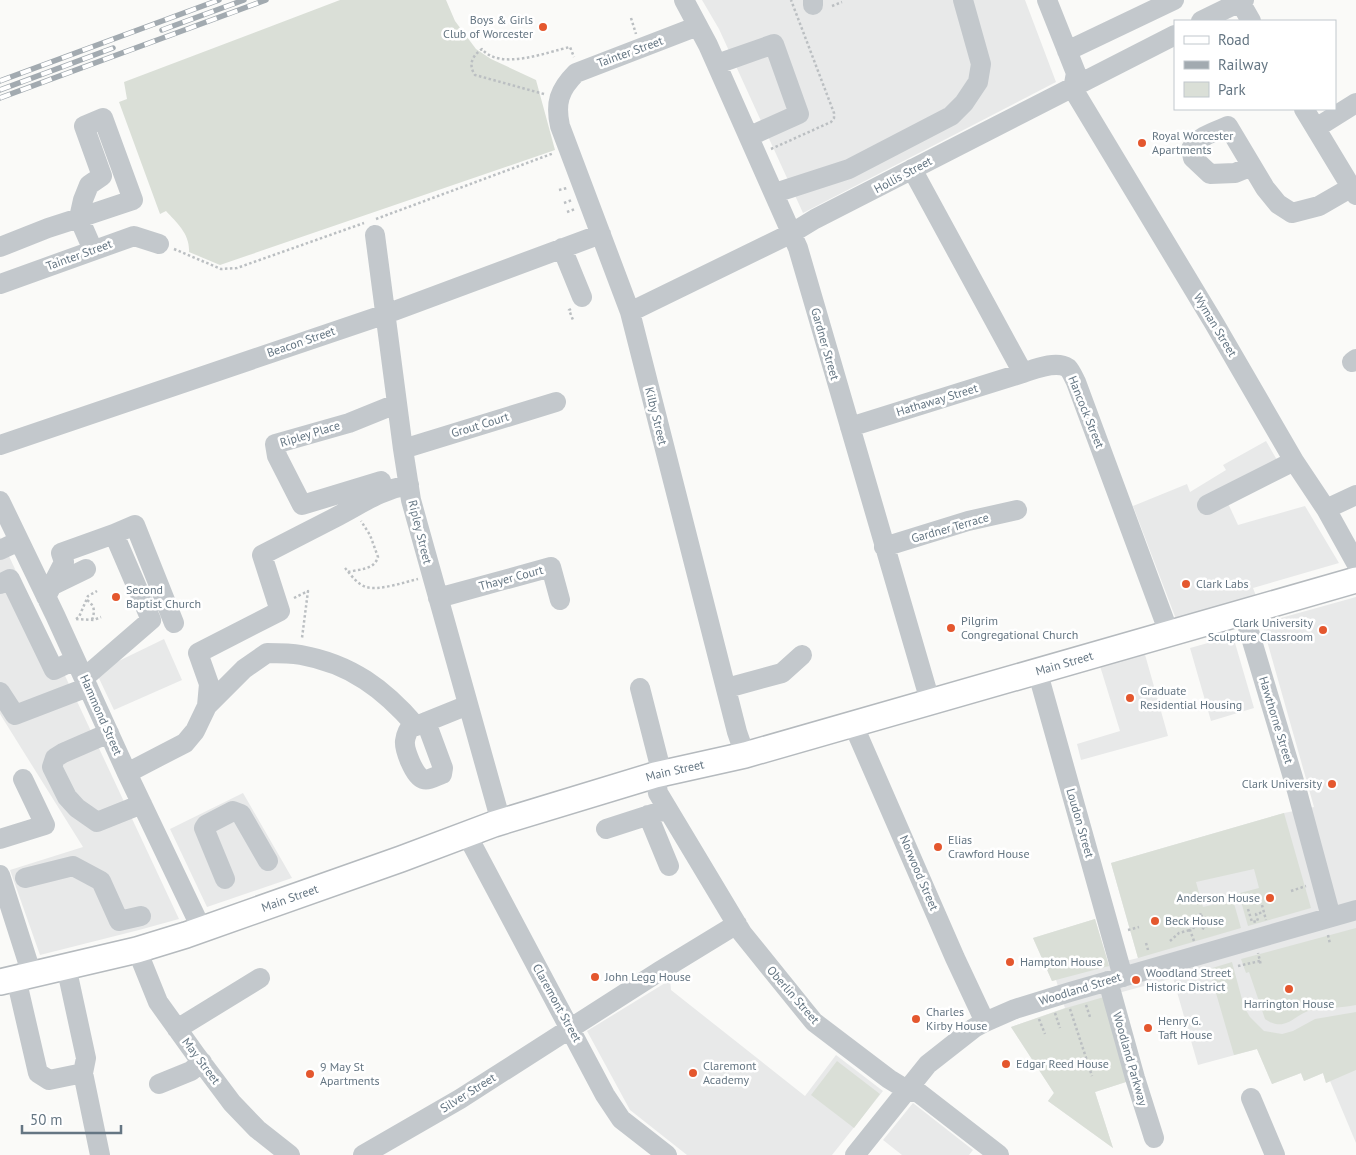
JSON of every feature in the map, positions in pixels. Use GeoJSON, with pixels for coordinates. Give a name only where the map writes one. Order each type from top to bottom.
{"type":"FeatureCollection","features":[{"type":"Feature","properties":{"kind":"main road","name":"Main Street"},"geometry":{"type":"LineString","coordinates":[[16,978],[137,950],[202,930],[501,822],[659,774],[745,755],[1356,580]]}},
{"type":"Feature","properties":{"kind":"street","name":"Gardner Street"},"geometry":{"type":"LineString","coordinates":[[684,0],[717,64],[798,248],[930,701]]}},
{"type":"Feature","properties":{"kind":"street"},"geometry":{"type":"LineString","coordinates":[[775,193],[849,169],[951,116],[964,103],[978,82],[981,64],[963,0]]}},
{"type":"Feature","properties":{"kind":"street"},"geometry":{"type":"LineString","coordinates":[[1046,0],[1076,73],[1073,89]]}},
{"type":"Feature","properties":{"kind":"street"},"geometry":{"type":"LineString","coordinates":[[1067,51],[1174,0]]}},
{"type":"Feature","properties":{"kind":"street"},"geometry":{"type":"LineString","coordinates":[[1203,20],[1241,1],[1250,20]]}},
{"type":"Feature","properties":{"kind":"street","name":"Tainter Street"},"geometry":{"type":"LineString","coordinates":[[566,84],[576,74],[588,68],[698,26]]}},
{"type":"Feature","properties":{"kind":"street","name":"Hollis Street"},"geometry":{"type":"LineString","coordinates":[[630,312],[792,233],[912,169],[1073,89],[1174,36]]}},
{"type":"Feature","properties":{"kind":"street"},"geometry":{"type":"LineString","coordinates":[[717,64],[774,44],[799,114],[750,136]]}},
{"type":"Feature","properties":{"kind":"street","name":"Kilby Street"},"geometry":{"type":"LineString","coordinates":[[566,84],[559,99],[557,112],[560,126],[630,312],[737,732],[745,755]]}},
{"type":"Feature","properties":{"kind":"street","name":"Wyman Street"},"geometry":{"type":"LineString","coordinates":[[1073,89],[1294,461],[1326,509],[1356,563]]}},
{"type":"Feature","properties":{"kind":"street"},"geometry":{"type":"LineString","coordinates":[[1316,128],[1356,103]]}},
{"type":"Feature","properties":{"kind":"street"},"geometry":{"type":"LineString","coordinates":[[1252,166],[1265,188],[1278,204],[1292,213],[1319,206],[1354,191],[1305,110]]}},
{"type":"Feature","properties":{"kind":"street"},"geometry":{"type":"LineString","coordinates":[[0,247],[48,228],[133,200],[103,118],[84,126],[102,176]]}},
{"type":"Feature","properties":{"kind":"street"},"geometry":{"type":"LineString","coordinates":[[912,169],[1023,373]]}},
{"type":"Feature","properties":{"kind":"street"},"geometry":{"type":"LineString","coordinates":[[93,250],[79,218],[83,200],[89,184],[102,176],[122,172]]}},
{"type":"Feature","properties":{"kind":"street","name":"Ripley Street"},"geometry":{"type":"LineString","coordinates":[[371,226],[386,314],[407,479],[438,598],[501,822]]}},
{"type":"Feature","properties":{"kind":"street","name":"Beacon Street"},"geometry":{"type":"LineString","coordinates":[[0,445],[386,314],[601,234]]}},
{"type":"Feature","properties":{"kind":"street","name":"Tainter Street"},"geometry":{"type":"LineString","coordinates":[[0,284],[134,236],[159,244]]}},
{"type":"Feature","properties":{"kind":"street"},"geometry":{"type":"LineString","coordinates":[[562,248],[582,297]]}},
{"type":"Feature","properties":{"kind":"street","name":"Hancock Street"},"geometry":{"type":"LineString","coordinates":[[1023,373],[1050,365],[1061,365],[1069,369],[1073,375],[1169,633]]}},
{"type":"Feature","properties":{"kind":"street","name":"Hathaway Street"},"geometry":{"type":"LineString","coordinates":[[850,427],[1023,373]]}},
{"type":"Feature","properties":{"kind":"street","name":"Grout Court"},"geometry":{"type":"LineString","coordinates":[[403,449],[556,402]]}},
{"type":"Feature","properties":{"kind":"street","name":"Ripley Place"},"geometry":{"type":"LineString","coordinates":[[396,404],[350,422],[275,444],[276,456],[302,505],[407,479]]}},
{"type":"Feature","properties":{"kind":"street"},"geometry":{"type":"LineString","coordinates":[[1207,504],[1294,461]]}},
{"type":"Feature","properties":{"kind":"street"},"geometry":{"type":"LineString","coordinates":[[127,773],[186,743],[196,731],[207,706],[209,684],[198,653],[280,611],[262,555],[367,498],[398,487],[407,479]]}},
{"type":"Feature","properties":{"kind":"street"},"geometry":{"type":"LineString","coordinates":[[1326,509],[1356,495]]}},
{"type":"Feature","properties":{"kind":"street","name":"Hammond Street"},"geometry":{"type":"LineString","coordinates":[[0,501],[20,541],[50,591],[76,660],[127,773],[202,930]]}},
{"type":"Feature","properties":{"kind":"street","name":"Gardner Terrace"},"geometry":{"type":"LineString","coordinates":[[884,547],[968,521],[1017,510]]}},
{"type":"Feature","properties":{"kind":"street"},"geometry":{"type":"LineString","coordinates":[[50,591],[64,562],[61,553],[135,525],[174,623]]}},
{"type":"Feature","properties":{"kind":"street"},"geometry":{"type":"LineString","coordinates":[[0,692],[15,715],[86,682],[151,620],[114,534]]}},
{"type":"Feature","properties":{"kind":"street"},"geometry":{"type":"LineString","coordinates":[[0,550],[20,541]]}},
{"type":"Feature","properties":{"kind":"street","name":"Thayer Court"},"geometry":{"type":"LineString","coordinates":[[438,598],[551,567],[560,600]]}},
{"type":"Feature","properties":{"kind":"street"},"geometry":{"type":"LineString","coordinates":[[50,591],[86,569]]}},
{"type":"Feature","properties":{"kind":"street"},"geometry":{"type":"LineString","coordinates":[[0,584],[10,579],[54,670],[76,660]]}},
{"type":"Feature","properties":{"kind":"street","name":"Hawthorne Street"},"geometry":{"type":"LineString","coordinates":[[1243,611],[1297,791],[1329,924]]}},
{"type":"Feature","properties":{"kind":"street"},"geometry":{"type":"LineString","coordinates":[[207,706],[244,669],[267,652],[301,655],[335,665],[368,680],[420,722],[468,705]]}},
{"type":"Feature","properties":{"kind":"street"},"geometry":{"type":"LineString","coordinates":[[727,688],[782,673],[802,655]]}},
{"type":"Feature","properties":{"kind":"street","name":"Loudon Street"},"geometry":{"type":"LineString","coordinates":[[1037,670],[1115,979]]}},
{"type":"Feature","properties":{"kind":"street","name":"Oberlin Street"},"geometry":{"type":"LineString","coordinates":[[640,688],[659,774],[658,793],[742,934],[814,1022],[889,1079],[907,1090],[919,1093],[999,1155]]}},
{"type":"Feature","properties":{"kind":"street","name":"Norwood Street"},"geometry":{"type":"LineString","coordinates":[[853,724],[955,958],[985,1022]]}},
{"type":"Feature","properties":{"kind":"street"},"geometry":{"type":"LineString","coordinates":[[109,733],[55,758],[52,767],[68,797],[77,808],[97,822],[142,804]]}},
{"type":"Feature","properties":{"kind":"street"},"geometry":{"type":"LineString","coordinates":[[0,839],[45,825],[23,779]]}},
{"type":"Feature","properties":{"kind":"street"},"geometry":{"type":"LineString","coordinates":[[606,829],[668,809]]}},
{"type":"Feature","properties":{"kind":"street"},"geometry":{"type":"LineString","coordinates":[[225,879],[204,828],[206,824],[233,812],[241,814],[268,861]]}},
{"type":"Feature","properties":{"kind":"street"},"geometry":{"type":"LineString","coordinates":[[648,815],[669,866]]}},
{"type":"Feature","properties":{"kind":"street","name":"Claremont Street"},"geometry":{"type":"LineString","coordinates":[[467,835],[605,1095],[621,1119],[667,1155]]}},
{"type":"Feature","properties":{"kind":"street"},"geometry":{"type":"LineString","coordinates":[[25,878],[73,866],[101,881],[119,921],[141,916]]}},
{"type":"Feature","properties":{"kind":"street"},"geometry":{"type":"LineString","coordinates":[[0,875],[16,978],[38,1073],[49,1080],[83,1073]]}},
{"type":"Feature","properties":{"kind":"street","name":"Woodland Street"},"geometry":{"type":"LineString","coordinates":[[855,1155],[928,1064],[974,1028],[985,1022],[1015,1009],[1115,979],[1329,924],[1356,910]]}},
{"type":"Feature","properties":{"kind":"street","name":"Silver Street"},"geometry":{"type":"LineString","coordinates":[[363,1155],[460,1099],[737,924]]}},
{"type":"Feature","properties":{"kind":"street","name":"May Street"},"geometry":{"type":"LineString","coordinates":[[137,950],[158,1002],[232,1103],[290,1155]]}},
{"type":"Feature","properties":{"kind":"street"},"geometry":{"type":"LineString","coordinates":[[66,966],[86,1058],[83,1073],[100,1155]]}},
{"type":"Feature","properties":{"kind":"street"},"geometry":{"type":"LineString","coordinates":[[177,1029],[260,978]]}},
{"type":"Feature","properties":{"kind":"street","name":"Woodland Parkway"},"geometry":{"type":"LineString","coordinates":[[1115,979],[1135,1078],[1154,1138]]}},
{"type":"Feature","properties":{"kind":"street"},"geometry":{"type":"LineString","coordinates":[[159,1084],[190,1071],[202,1062]]}},
{"type":"Feature","properties":{"kind":"street"},"geometry":{"type":"LineString","coordinates":[[1252,1098],[1275,1155]]}},
{"type":"Feature","properties":{"kind":"path"},"geometry":{"type":"LineString","coordinates":[[769,150],[831,122],[834,118],[834,113],[791,0]]}},
{"type":"Feature","properties":{"kind":"path"},"geometry":{"type":"LineString","coordinates":[[819,3],[842,2]]}},
{"type":"Feature","properties":{"kind":"path"},"geometry":{"type":"LineString","coordinates":[[631,18],[637,35]]}},
{"type":"Feature","properties":{"kind":"path"},"geometry":{"type":"LineString","coordinates":[[544,94],[475,75],[471,69],[472,60],[477,52],[482,49],[492,57],[508,61],[570,47],[575,58]]}},
{"type":"Feature","properties":{"kind":"path"},"geometry":{"type":"LineString","coordinates":[[159,244],[221,269],[237,268],[371,226],[558,152]]}},
{"type":"Feature","properties":{"kind":"path"},"geometry":{"type":"LineString","coordinates":[[348,572],[371,567],[377,562],[378,557],[370,535],[351,508]]}},
{"type":"Feature","properties":{"kind":"path"},"geometry":{"type":"LineString","coordinates":[[345,568],[352,577],[365,587],[376,588],[422,578]]}},
{"type":"Feature","properties":{"kind":"path"},"geometry":{"type":"LineString","coordinates":[[97,591],[92,593],[76,619],[92,620],[102,617]]}},
{"type":"Feature","properties":{"kind":"path"},"geometry":{"type":"LineString","coordinates":[[279,606],[308,591],[301,655]]}},
{"type":"Feature","properties":{"kind":"path"},"geometry":{"type":"LineString","coordinates":[[87,600],[94,608],[92,620]]}},
{"type":"Feature","properties":{"kind":"path"},"geometry":{"type":"LineString","coordinates":[[1291,891],[1307,886]]}},
{"type":"Feature","properties":{"kind":"path"},"geometry":{"type":"LineString","coordinates":[[1262,905],[1268,924]]}},
{"type":"Feature","properties":{"kind":"path"},"geometry":{"type":"LineString","coordinates":[[1248,909],[1252,922],[1258,921],[1256,914],[1264,912]]}},
{"type":"Feature","properties":{"kind":"path"},"geometry":{"type":"LineString","coordinates":[[1170,941],[1179,933],[1193,929],[1195,925],[1198,919],[1201,913],[1205,929],[1195,925]]}},
{"type":"Feature","properties":{"kind":"path"},"geometry":{"type":"LineString","coordinates":[[1329,924],[1330,944]]}},
{"type":"Feature","properties":{"kind":"path"},"geometry":{"type":"LineString","coordinates":[[1128,930],[1139,927]]}},
{"type":"Feature","properties":{"kind":"path"},"geometry":{"type":"LineString","coordinates":[[1190,930],[1195,944]]}},
{"type":"Feature","properties":{"kind":"path"},"geometry":{"type":"LineString","coordinates":[[1146,943],[1148,950]]}},
{"type":"Feature","properties":{"kind":"path"},"geometry":{"type":"LineString","coordinates":[[1258,952],[1261,966]]}},
{"type":"Feature","properties":{"kind":"path"},"geometry":{"type":"LineString","coordinates":[[1238,966],[1260,961]]}},
{"type":"Feature","properties":{"kind":"path"},"geometry":{"type":"LineString","coordinates":[[1084,1001],[1090,1017]]}},
{"type":"Feature","properties":{"kind":"path"},"geometry":{"type":"LineString","coordinates":[[1068,1005],[1092,1076]]}},
{"type":"Feature","properties":{"kind":"path"},"geometry":{"type":"LineString","coordinates":[[1053,1010],[1060,1028]]}},
{"type":"Feature","properties":{"kind":"path"},"geometry":{"type":"LineString","coordinates":[[1038,1015],[1045,1034]]}},
{"type":"Feature","properties":{"kind":"shaded area"},"geometry":{"type":"Polygon","coordinates":[[[702,0],[1025,0],[1056,82],[803,213],[719,29],[702,0]]]}},
{"type":"Feature","properties":{"kind":"shaded area","name":"Clark University"},"geometry":{"type":"Polygon","coordinates":[[[1266,441],[1284,472],[1226,499],[1238,525],[1305,506],[1339,563],[1253,588],[1266,622],[1356,597],[1356,1143],[1330,1081],[1326,1083],[1323,1073],[1304,1081],[1301,1073],[1272,1084],[1257,1049],[1198,1065],[1173,978],[1104,997],[1129,1081],[1095,1092],[1113,1148],[1048,1101],[1054,1093],[1011,1027],[1065,1008],[1056,980],[1052,981],[1033,938],[1095,919],[1109,965],[1138,958],[1111,863],[1284,813],[1314,807],[1258,609],[1142,644],[1168,736],[1081,760],[1077,744],[1120,731],[1096,653],[1179,627],[1133,506],[1187,484],[1190,492],[1226,470],[1223,465],[1266,441]]]}},
{"type":"Feature","properties":{"kind":"shaded area"},"geometry":{"type":"Polygon","coordinates":[[[0,537],[179,919],[40,955],[10,870],[83,847],[0,714],[0,537]]]}},
{"type":"Feature","properties":{"kind":"shaded area"},"geometry":{"type":"Polygon","coordinates":[[[1233,636],[1254,708],[1211,721],[1190,648],[1233,636]]]}},
{"type":"Feature","properties":{"kind":"shaded area"},"geometry":{"type":"Polygon","coordinates":[[[164,639],[182,680],[114,710],[96,672],[164,639]]]}},
{"type":"Feature","properties":{"kind":"shaded area"},"geometry":{"type":"Polygon","coordinates":[[[243,793],[292,878],[207,907],[170,829],[243,793]]]}},
{"type":"Feature","properties":{"kind":"shaded area","name":"Claremont Academy"},"geometry":{"type":"Polygon","coordinates":[[[670,980],[671,990],[805,1096],[836,1055],[883,1091],[832,1155],[687,1155],[630,1110],[587,1031],[670,980]]]}},
{"type":"Feature","properties":{"kind":"shaded area"},"geometry":{"type":"Polygon","coordinates":[[[913,1103],[973,1150],[969,1155],[902,1155],[883,1140],[913,1103]]]}},
{"type":"Feature","properties":{"kind":"green space"},"geometry":{"type":"Polygon","coordinates":[[[340,0],[446,0],[455,21],[476,49],[491,59],[536,80],[555,150],[220,265],[189,252],[185,234],[178,224],[166,211],[160,214],[119,102],[127,99],[124,82],[340,0]]]}},
{"type":"Feature","properties":{"kind":"green space"},"geometry":{"type":"Polygon","coordinates":[[[1284,813],[1311,908],[1248,926],[1240,893],[1259,888],[1254,869],[1196,882],[1203,907],[1233,900],[1241,928],[1138,958],[1111,863],[1284,813]]]}},
{"type":"Feature","properties":{"kind":"green space"},"geometry":{"type":"Polygon","coordinates":[[[1095,919],[1109,966],[1052,981],[1033,938],[1095,919]]]}},
{"type":"Feature","properties":{"kind":"green space"},"geometry":{"type":"Polygon","coordinates":[[[1356,928],[1356,1005],[1312,1010],[1285,1024],[1272,1023],[1265,1019],[1249,972],[1246,973],[1241,959],[1356,928]]]}},
{"type":"Feature","properties":{"kind":"green space"},"geometry":{"type":"Polygon","coordinates":[[[1232,962],[1244,1007],[1250,1017],[1264,1031],[1282,1034],[1293,1031],[1315,1019],[1356,1012],[1356,1070],[1326,1083],[1323,1073],[1304,1081],[1301,1073],[1272,1084],[1257,1049],[1234,1055],[1209,969],[1232,962]]]}},
{"type":"Feature","properties":{"kind":"green space"},"geometry":{"type":"Polygon","coordinates":[[[1104,997],[1129,1081],[1095,1092],[1113,1148],[1048,1101],[1054,1093],[1011,1027],[1104,997]]]}},
{"type":"Feature","properties":{"kind":"green space"},"geometry":{"type":"Polygon","coordinates":[[[837,1061],[880,1094],[854,1128],[811,1095],[837,1061]]]}},
{"type":"Feature","properties":{"kind":"railway"},"geometry":{"type":"LineString","coordinates":[[0,81],[219,0]]}},
{"type":"Feature","properties":{"kind":"railway"},"geometry":{"type":"LineString","coordinates":[[162,30],[244,0]]}},
{"type":"Feature","properties":{"kind":"railway"},"geometry":{"type":"LineString","coordinates":[[0,98],[266,0]]}},
{"type":"Feature","properties":{"kind":"railway"},"geometry":{"type":"LineString","coordinates":[[0,90],[113,48]]}},
{"type":"Feature","properties":{"kind":"place","name":"Boys & Girls Club of Worcester"},"geometry":{"type":"Point","coordinates":[543,27]}},
{"type":"Feature","properties":{"kind":"place","name":"Royal Worcester Apartments"},"geometry":{"type":"Point","coordinates":[1142,143]}},
{"type":"Feature","properties":{"kind":"place","name":"Clark Labs"},"geometry":{"type":"Point","coordinates":[1186,584]}},
{"type":"Feature","properties":{"kind":"place","name":"Second Baptist Church"},"geometry":{"type":"Point","coordinates":[116,597]}},
{"type":"Feature","properties":{"kind":"place","name":"Pilgrim Congregational Church"},"geometry":{"type":"Point","coordinates":[951,628]}},
{"type":"Feature","properties":{"kind":"place","name":"Clark University Sculpture Classroom"},"geometry":{"type":"Point","coordinates":[1323,630]}},
{"type":"Feature","properties":{"kind":"place","name":"Graduate Residential Housing"},"geometry":{"type":"Point","coordinates":[1130,698]}},
{"type":"Feature","properties":{"kind":"place","name":"Clark University"},"geometry":{"type":"Point","coordinates":[1332,784]}},
{"type":"Feature","properties":{"kind":"place","name":"Elias Crawford House"},"geometry":{"type":"Point","coordinates":[938,847]}},
{"type":"Feature","properties":{"kind":"place","name":"Anderson House"},"geometry":{"type":"Point","coordinates":[1270,898]}},
{"type":"Feature","properties":{"kind":"place","name":"Beck House"},"geometry":{"type":"Point","coordinates":[1155,921]}},
{"type":"Feature","properties":{"kind":"place","name":"Hampton House"},"geometry":{"type":"Point","coordinates":[1010,962]}},
{"type":"Feature","properties":{"kind":"place","name":"John Legg House"},"geometry":{"type":"Point","coordinates":[595,977]}},
{"type":"Feature","properties":{"kind":"place","name":"Woodland Street Historic District"},"geometry":{"type":"Point","coordinates":[1136,980]}},
{"type":"Feature","properties":{"kind":"place","name":"Harrington House"},"geometry":{"type":"Point","coordinates":[1289,989]}},
{"type":"Feature","properties":{"kind":"place","name":"Charles Kirby House"},"geometry":{"type":"Point","coordinates":[916,1019]}},
{"type":"Feature","properties":{"kind":"place","name":"Henry G. Taft House"},"geometry":{"type":"Point","coordinates":[1148,1028]}},
{"type":"Feature","properties":{"kind":"place","name":"Edgar Reed House"},"geometry":{"type":"Point","coordinates":[1006,1064]}},
{"type":"Feature","properties":{"kind":"place","name":"Claremont Academy"},"geometry":{"type":"Point","coordinates":[693,1073]}},
{"type":"Feature","properties":{"kind":"place","name":"9 May St Apartments"},"geometry":{"type":"Point","coordinates":[310,1074]}}]}
